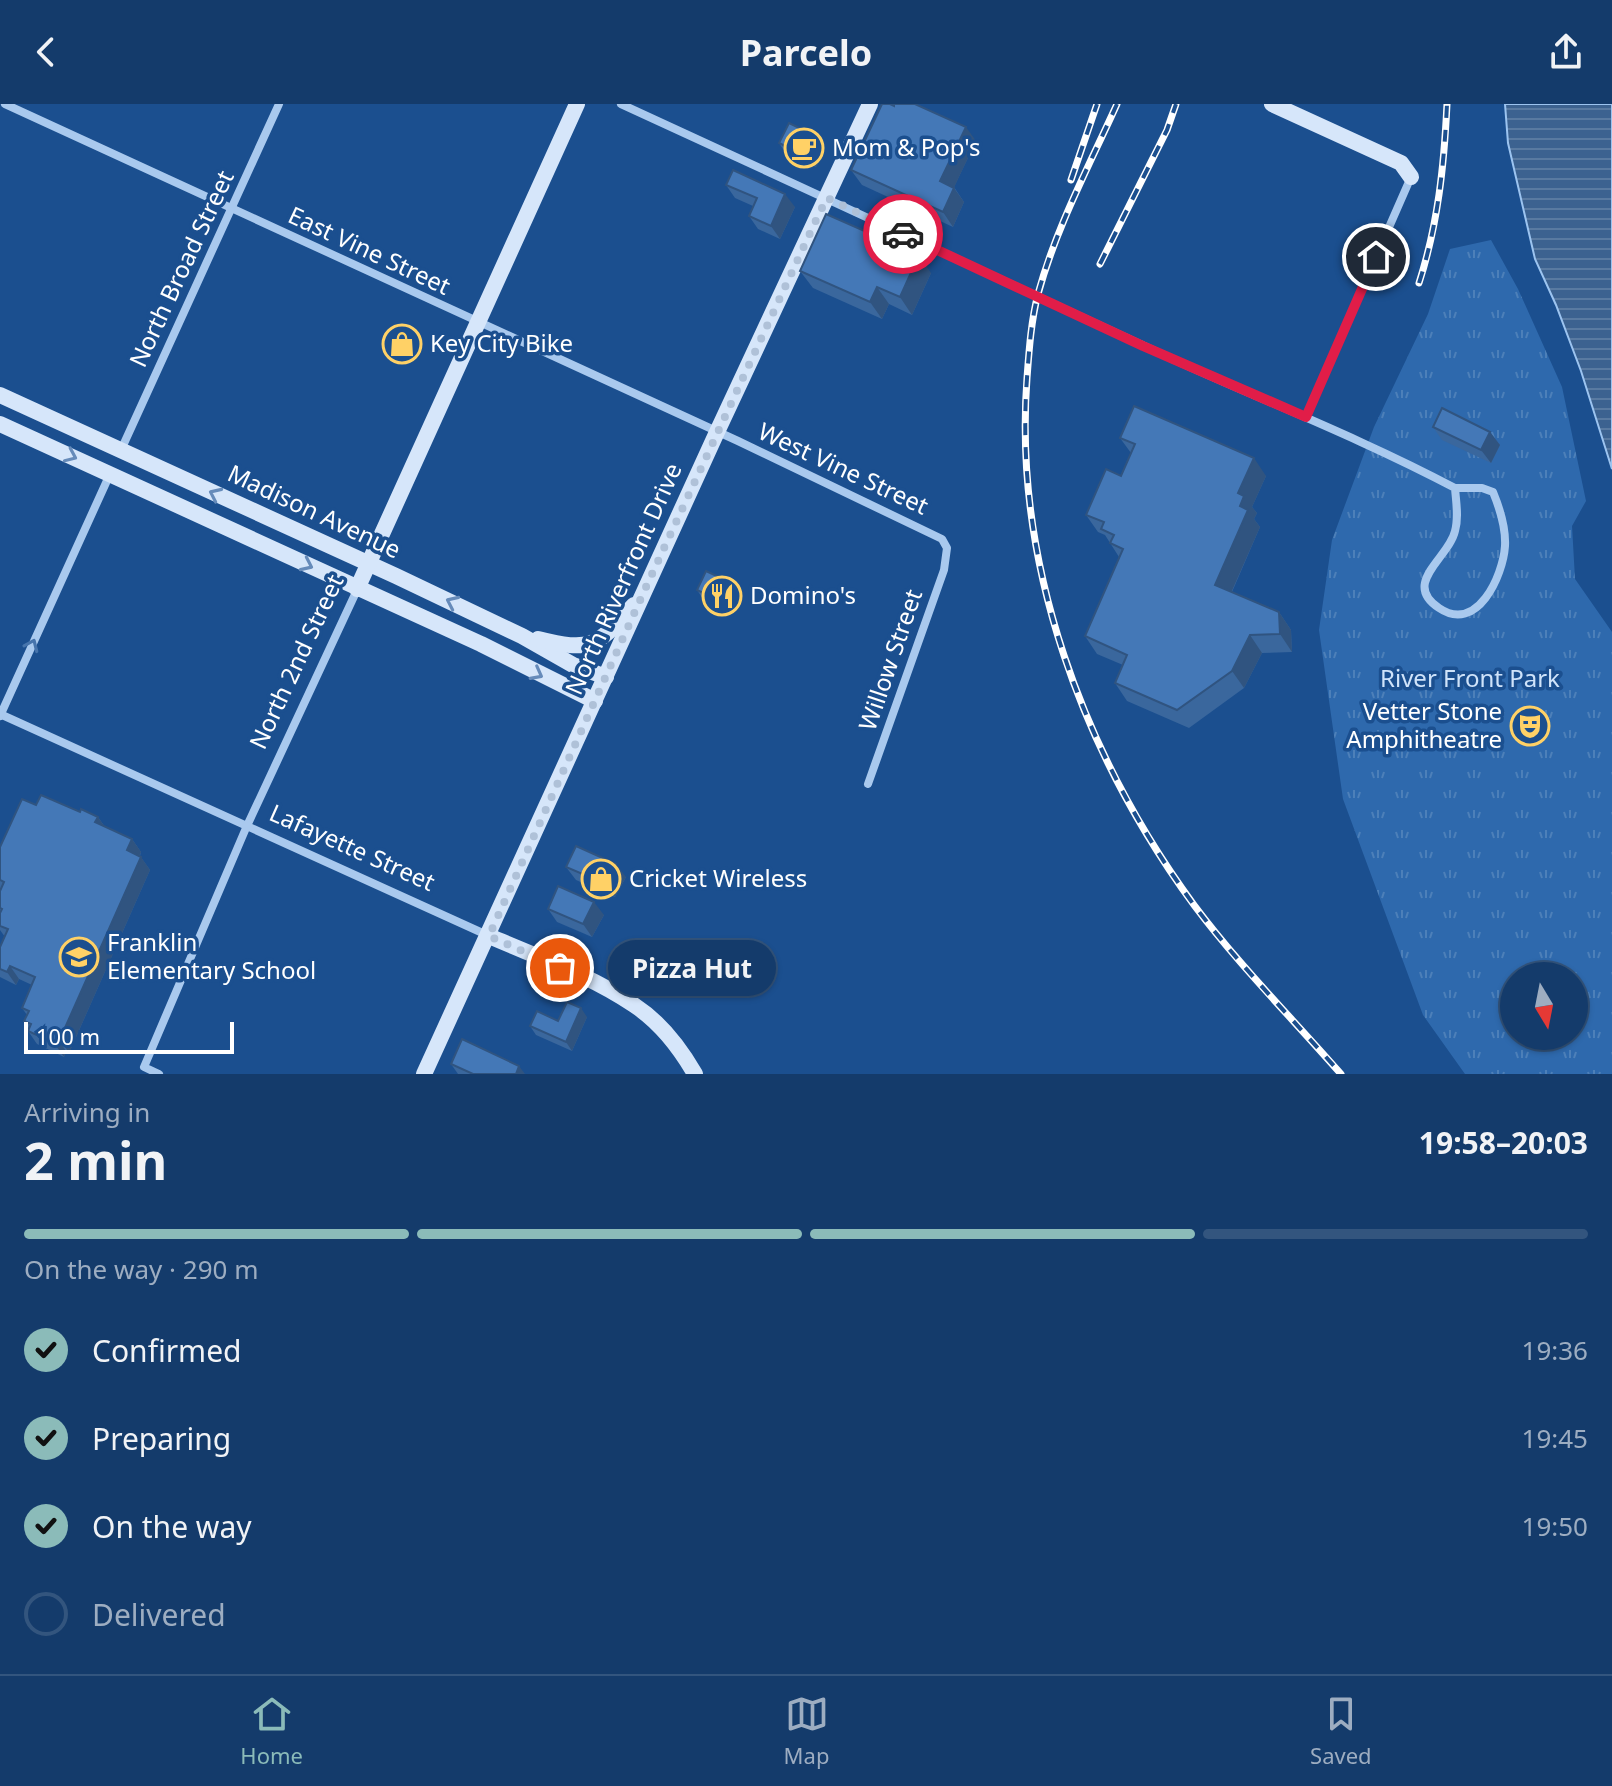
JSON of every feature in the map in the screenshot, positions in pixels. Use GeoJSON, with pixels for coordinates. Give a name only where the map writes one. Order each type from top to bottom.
{"type":"FeatureCollection","features":[{"type":"Feature","properties":{"kind":"main road","name":"North 2nd Street"},"geometry":{"type":"LineString","coordinates":[[357,589],[577,104]]}},
{"type":"Feature","properties":{"kind":"main road","name":"North Riverfront Drive"},"geometry":{"type":"LineString","coordinates":[[424,1074],[870,104]]}},
{"type":"Feature","properties":{"kind":"main road"},"geometry":{"type":"LineString","coordinates":[[1272,104],[1401,163],[1411,177]]}},
{"type":"Feature","properties":{"kind":"main road","name":"Madison Avenue"},"geometry":{"type":"LineString","coordinates":[[0,395],[522,636],[573,665],[606,677]]}},
{"type":"Feature","properties":{"kind":"main road"},"geometry":{"type":"LineString","coordinates":[[0,424],[481,644],[595,701]]}},
{"type":"Feature","properties":{"kind":"main road"},"geometry":{"type":"LineString","coordinates":[[522,636],[572,647],[591,644],[607,633],[643,595]]}},
{"type":"Feature","properties":{"kind":"main road","name":"Lafayette Street"},"geometry":{"type":"LineString","coordinates":[[489,936],[636,1005],[674,1042],[695,1074]]}},
{"type":"Feature","properties":{"kind":"street","name":"East Vine Street"},"geometry":{"type":"LineString","coordinates":[[5,104],[717,432]]}},
{"type":"Feature","properties":{"kind":"street","name":"North Broad Street"},"geometry":{"type":"LineString","coordinates":[[121,450],[279,104]]}},
{"type":"Feature","properties":{"kind":"street"},"geometry":{"type":"LineString","coordinates":[[621,104],[1143,346],[1374,447],[1455,488],[1482,488],[1493,492],[1506,543],[1503,564],[1485,600],[1473,611],[1455,614],[1441,611],[1425,592],[1425,576],[1449,547],[1455,531],[1455,488]]}},
{"type":"Feature","properties":{"kind":"street"},"geometry":{"type":"LineString","coordinates":[[1306,417],[1411,177]]}},
{"type":"Feature","properties":{"kind":"street","name":"West Vine Street"},"geometry":{"type":"LineString","coordinates":[[717,432],[933,533],[942,539],[947,548]]}},
{"type":"Feature","properties":{"kind":"street"},"geometry":{"type":"LineString","coordinates":[[0,715],[110,474]]}},
{"type":"Feature","properties":{"kind":"street","name":"Willow Street"},"geometry":{"type":"LineString","coordinates":[[868,784],[944,570],[947,548]]}},
{"type":"Feature","properties":{"kind":"street","name":"North 2nd Street"},"geometry":{"type":"LineString","coordinates":[[159,1074],[144,1067],[246,828],[357,589]]}},
{"type":"Feature","properties":{"kind":"street","name":"Lafayette Street"},"geometry":{"type":"LineString","coordinates":[[0,715],[489,936]]}},
{"type":"Feature","properties":{"kind":"green space","name":"River Front Park"},"geometry":{"type":"Polygon","coordinates":[[[1491,240],[1518,289],[1562,387],[1586,501],[1572,526],[1575,579],[1612,632],[1612,1074],[1465,1074],[1423,1015],[1343,799],[1319,630],[1332,540],[1374,427],[1428,314],[1450,249],[1491,240]]]}},
{"type":"Feature","properties":{"kind":"shaded area"},"geometry":{"type":"Polygon","coordinates":[[[1505,104],[1612,104],[1612,469],[1581,371],[1535,259],[1508,143],[1505,104]]]}},
{"type":"Feature","properties":{"kind":"building"},"geometry":{"type":"Polygon","coordinates":[[[882,104],[915,104],[966,127],[940,181],[954,188],[943,212],[851,170],[882,104]]]}},
{"type":"Feature","properties":{"kind":"building"},"geometry":{"type":"Polygon","coordinates":[[[789,123],[816,136],[814,141],[817,143],[810,158],[779,143],[789,123]]]}},
{"type":"Feature","properties":{"kind":"building"},"geometry":{"type":"Polygon","coordinates":[[[733,170],[785,194],[771,226],[749,216],[757,198],[726,185],[733,170]]]}},
{"type":"Feature","properties":{"kind":"building"},"geometry":{"type":"Polygon","coordinates":[[[826,214],[919,255],[900,297],[877,287],[870,302],[800,271],[826,214]]]}},
{"type":"Feature","properties":{"kind":"building"},"geometry":{"type":"Polygon","coordinates":[[[1134,406],[1254,458],[1238,493],[1244,496],[1240,506],[1248,510],[1215,585],[1279,612],[1280,634],[1250,635],[1232,671],[1177,710],[1115,683],[1127,655],[1085,636],[1123,549],[1110,543],[1114,535],[1101,529],[1104,522],[1086,515],[1106,469],[1121,476],[1135,444],[1120,438],[1134,406]]]}},
{"type":"Feature","properties":{"kind":"building"},"geometry":{"type":"Polygon","coordinates":[[[1442,408],[1490,432],[1481,450],[1433,427],[1442,408]]]}},
{"type":"Feature","properties":{"kind":"building"},"geometry":{"type":"Polygon","coordinates":[[[706,571],[736,585],[726,604],[697,590],[706,571]]]}},
{"type":"Feature","properties":{"kind":"building"},"geometry":{"type":"Polygon","coordinates":[[[41,795],[98,817],[95,822],[132,839],[127,850],[141,857],[60,1039],[57,1038],[54,1043],[28,1031],[31,1024],[24,1021],[29,1011],[22,1008],[35,977],[10,966],[7,972],[0,969],[0,947],[8,929],[0,926],[0,891],[4,882],[0,880],[0,847],[22,799],[36,805],[41,795]]]}},
{"type":"Feature","properties":{"kind":"building"},"geometry":{"type":"Polygon","coordinates":[[[576,846],[616,864],[606,884],[566,867],[576,846]]]}},
{"type":"Feature","properties":{"kind":"building"},"geometry":{"type":"Polygon","coordinates":[[[558,886],[594,902],[583,924],[548,909],[558,886]]]}},
{"type":"Feature","properties":{"kind":"building"},"geometry":{"type":"Polygon","coordinates":[[[567,1002],[581,1008],[566,1042],[530,1026],[537,1011],[558,1021],[567,1002]]]}},
{"type":"Feature","properties":{"kind":"building"},"geometry":{"type":"Polygon","coordinates":[[[462,1039],[519,1066],[516,1074],[473,1074],[451,1064],[462,1039]]]}},
{"type":"Feature","properties":{"kind":"railway"},"geometry":{"type":"LineString","coordinates":[[1071,180],[1097,104]]}},
{"type":"Feature","properties":{"kind":"railway"},"geometry":{"type":"LineString","coordinates":[[1117,104],[1054,245],[1038,294],[1032,325],[1027,378],[1026,448],[1032,518],[1045,587],[1064,655],[1089,722],[1120,786],[1155,847],[1211,927],[1341,1074]]}},
{"type":"Feature","properties":{"kind":"railway"},"geometry":{"type":"LineString","coordinates":[[1100,264],[1167,130],[1176,104]]}},
{"type":"Feature","properties":{"kind":"railway"},"geometry":{"type":"LineString","coordinates":[[1419,283],[1439,195],[1447,104]]}},
{"type":"Feature","properties":{"kind":"way so far"},"geometry":{"type":"LineString","coordinates":[[560,968],[489,936],[717,432],[827,198],[903,234]]}},
{"type":"Feature","properties":{"kind":"place","name":"Mom & Pop's"},"geometry":{"type":"Point","coordinates":[804,148]}},
{"type":"Feature","properties":{"kind":"place","name":"Key City Bike"},"geometry":{"type":"Point","coordinates":[402,344]}},
{"type":"Feature","properties":{"kind":"place","name":"Domino's"},"geometry":{"type":"Point","coordinates":[722,596]}},
{"type":"Feature","properties":{"kind":"place","name":"Vetter Stone Amphitheatre"},"geometry":{"type":"Point","coordinates":[1530,726]}},
{"type":"Feature","properties":{"kind":"place","name":"Cricket Wireless"},"geometry":{"type":"Point","coordinates":[601,879]}},
{"type":"Feature","properties":{"kind":"place","name":"Franklin Elementary School"},"geometry":{"type":"Point","coordinates":[79,957]}},
{"type":"Feature","properties":{"kind":"place","name":"Pizza Hut"},"geometry":{"type":"Point","coordinates":[560,968]}},
{"type":"Feature","properties":{"kind":"route"},"geometry":{"type":"LineString","coordinates":[[903,234],[1143,346],[1306,417],[1376,257]]}}]}
